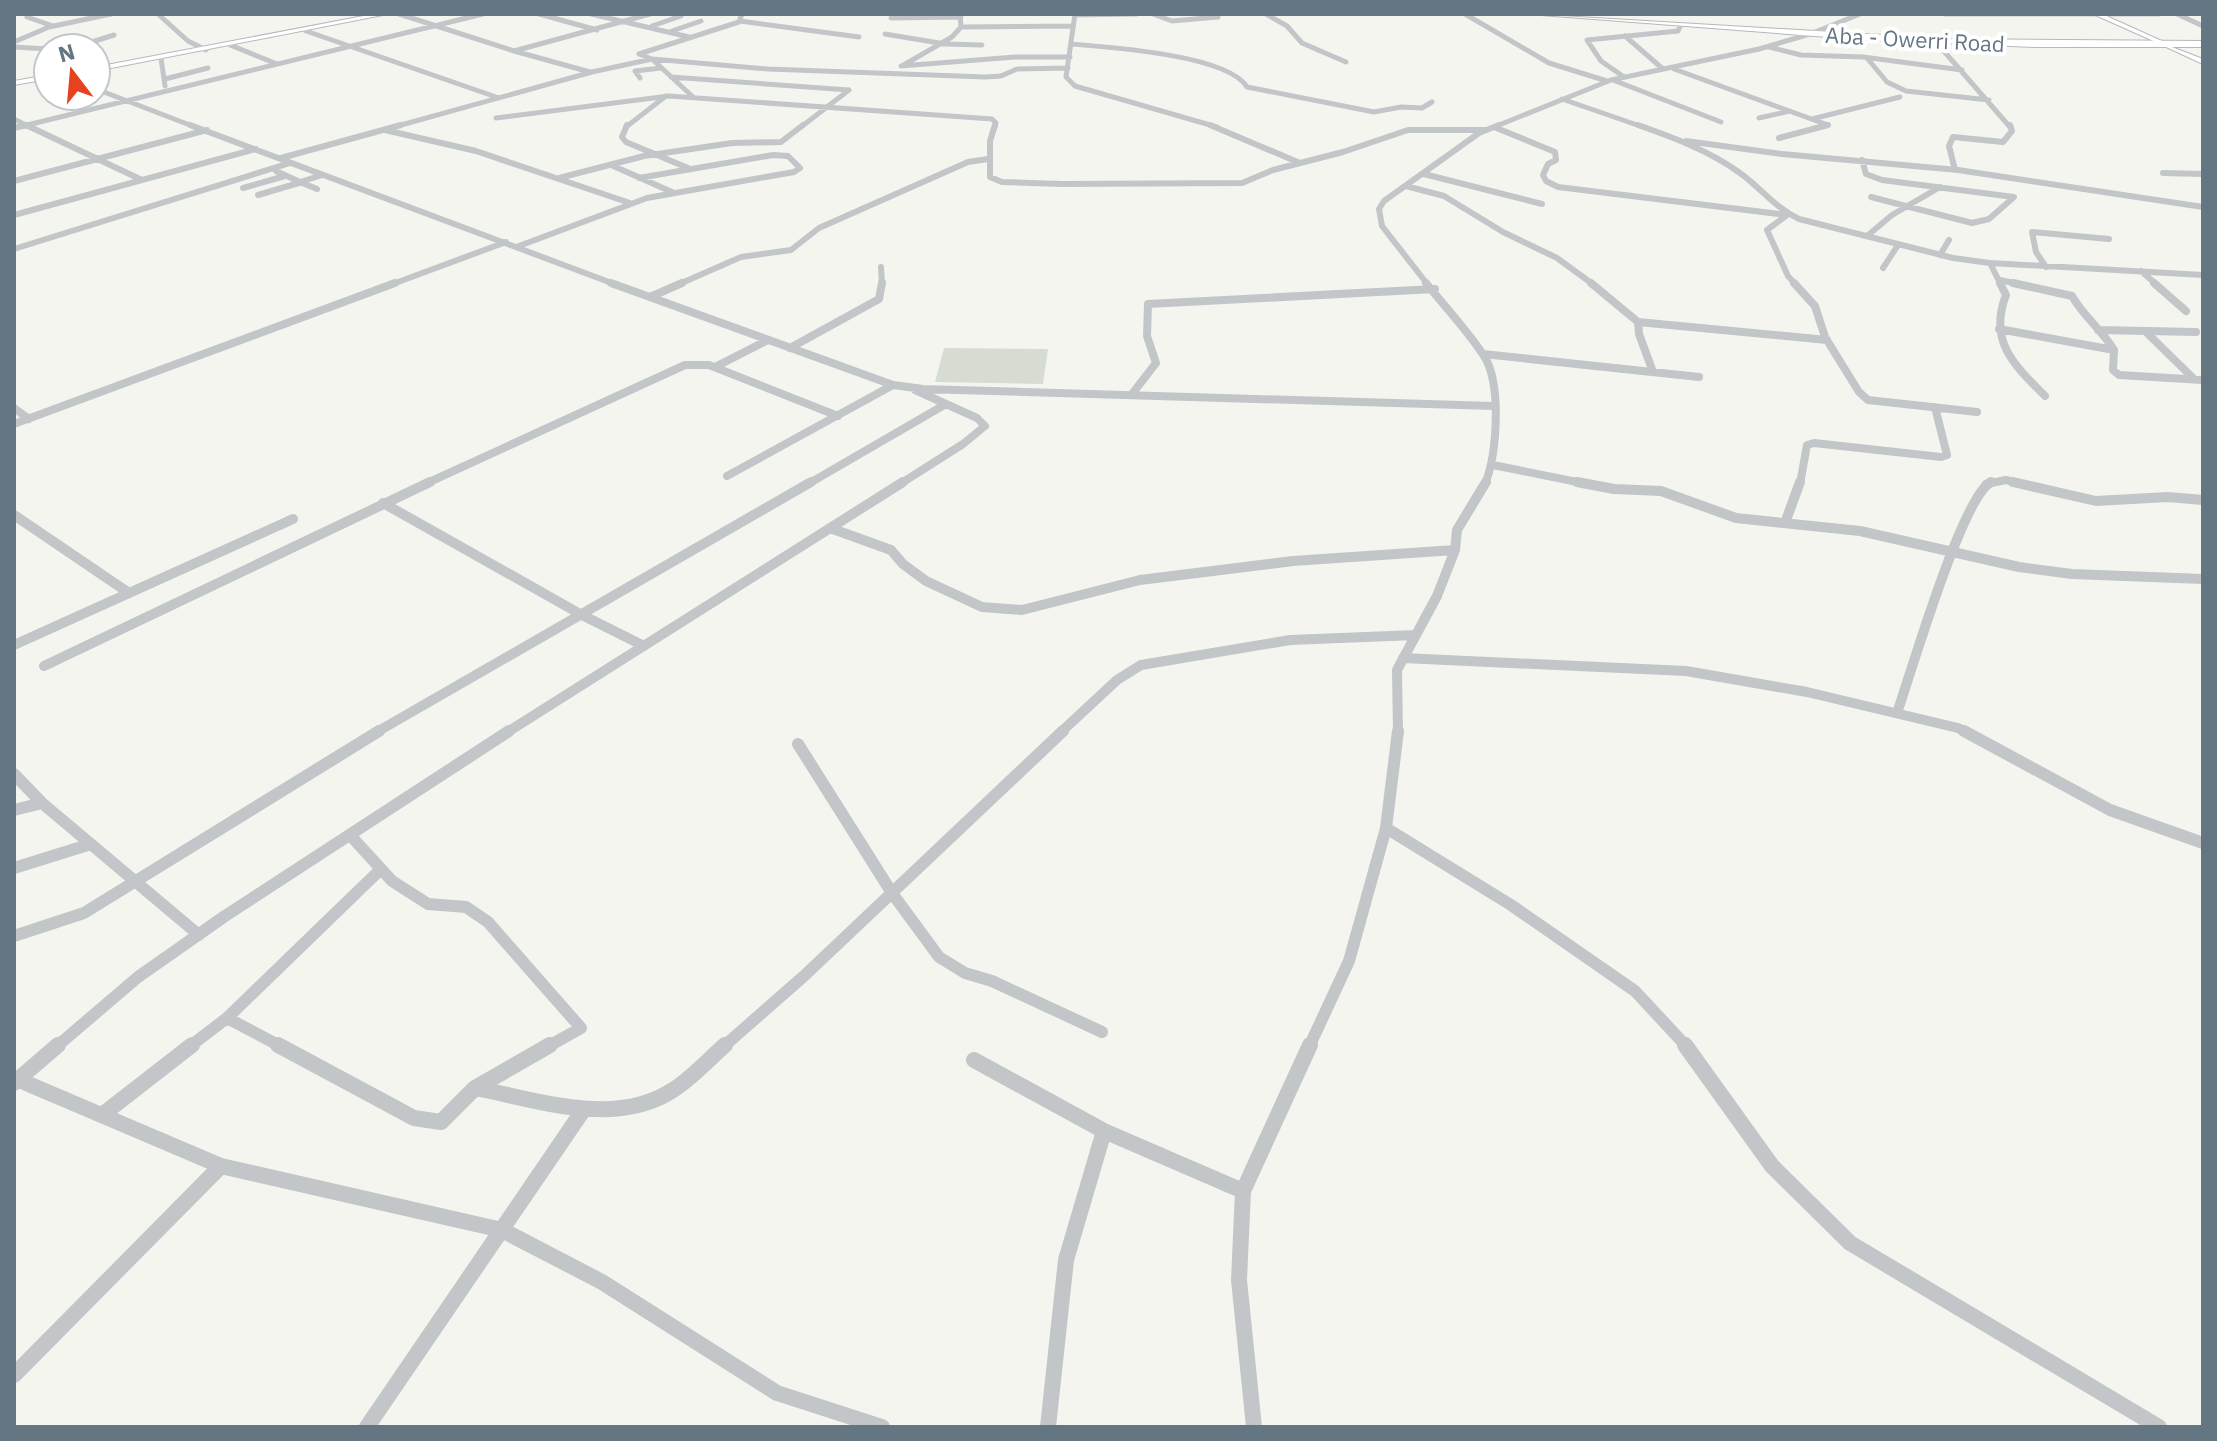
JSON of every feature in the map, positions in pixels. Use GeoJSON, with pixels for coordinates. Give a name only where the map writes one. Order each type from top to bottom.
{"type":"FeatureCollection","features":[{"type":"Feature","properties":{"kind":"highway","name":"Aba - Owerri Road"},"geometry":{"type":"LineString","coordinates":[[1532,14],[1935,41],[2203,43]]}},
{"type":"Feature","properties":{"kind":"highway","name":"Aba - Owerri Road"},"geometry":{"type":"LineString","coordinates":[[1561,14],[1812,33],[2163,44]]}},
{"type":"Feature","properties":{"kind":"main road"},"geometry":{"type":"LineString","coordinates":[[112,66],[385,14]]}},
{"type":"Feature","properties":{"kind":"main road"},"geometry":{"type":"LineString","coordinates":[[2098,15],[2203,62]]}},
{"type":"Feature","properties":{"kind":"street"},"geometry":{"type":"LineString","coordinates":[[14,45],[54,26],[111,14]]}},
{"type":"Feature","properties":{"kind":"street"},"geometry":{"type":"LineString","coordinates":[[158,14],[188,41],[206,50]]}},
{"type":"Feature","properties":{"kind":"street"},"geometry":{"type":"LineString","coordinates":[[399,14],[592,72]]}},
{"type":"Feature","properties":{"kind":"street"},"geometry":{"type":"LineString","coordinates":[[14,128],[483,14]]}},
{"type":"Feature","properties":{"kind":"street"},"geometry":{"type":"LineString","coordinates":[[539,14],[597,30]]}},
{"type":"Feature","properties":{"kind":"street"},"geometry":{"type":"LineString","coordinates":[[591,14],[689,37]]}},
{"type":"Feature","properties":{"kind":"street"},"geometry":{"type":"LineString","coordinates":[[514,51],[650,14]]}},
{"type":"Feature","properties":{"kind":"street"},"geometry":{"type":"LineString","coordinates":[[1130,25],[1135,14],[1075,15],[1066,77],[1075,86],[1192,118],[1300,163]]}},
{"type":"Feature","properties":{"kind":"street"},"geometry":{"type":"LineString","coordinates":[[1153,14],[1177,21],[1218,17],[1215,14]]}},
{"type":"Feature","properties":{"kind":"street"},"geometry":{"type":"LineString","coordinates":[[1266,14],[1287,26],[1302,43],[1346,62]]}},
{"type":"Feature","properties":{"kind":"street"},"geometry":{"type":"LineString","coordinates":[[1465,14],[1549,63],[1610,80],[1721,122]]}},
{"type":"Feature","properties":{"kind":"street"},"geometry":{"type":"LineString","coordinates":[[1254,1427],[1238,1276],[1237,1226],[1243,1191],[1349,961],[1386,828],[1400,719],[1397,670],[1437,596],[1455,550],[1457,530],[1482,492],[1493,465],[1491,372],[1483,354],[1377,218],[1377,211],[1384,201],[1424,174],[1462,142],[1490,128],[1610,80],[1768,47],[1860,14]]}},
{"type":"Feature","properties":{"kind":"street"},"geometry":{"type":"LineString","coordinates":[[1945,14],[2159,14]]}},
{"type":"Feature","properties":{"kind":"street"},"geometry":{"type":"LineString","coordinates":[[2177,14],[2203,26]]}},
{"type":"Feature","properties":{"kind":"street"},"geometry":{"type":"LineString","coordinates":[[651,26],[681,16]]}},
{"type":"Feature","properties":{"kind":"street"},"geometry":{"type":"LineString","coordinates":[[891,18],[961,16],[961,27]]}},
{"type":"Feature","properties":{"kind":"street"},"geometry":{"type":"LineString","coordinates":[[27,17],[54,26]]}},
{"type":"Feature","properties":{"kind":"street"},"geometry":{"type":"LineString","coordinates":[[693,97],[652,59],[639,54],[741,17],[859,37]]}},
{"type":"Feature","properties":{"kind":"street"},"geometry":{"type":"LineString","coordinates":[[671,31],[701,21]]}},
{"type":"Feature","properties":{"kind":"street"},"geometry":{"type":"LineString","coordinates":[[1624,77],[1601,61],[1587,40],[1678,31],[1681,25]]}},
{"type":"Feature","properties":{"kind":"street"},"geometry":{"type":"LineString","coordinates":[[898,73],[909,59],[941,44],[961,27],[1073,26]]}},
{"type":"Feature","properties":{"kind":"street"},"geometry":{"type":"LineString","coordinates":[[306,31],[345,48],[387,58],[500,98]]}},
{"type":"Feature","properties":{"kind":"street"},"geometry":{"type":"LineString","coordinates":[[885,34],[941,44],[982,45]]}},
{"type":"Feature","properties":{"kind":"street"},"geometry":{"type":"LineString","coordinates":[[1625,36],[1667,69],[1828,126],[1779,138]]}},
{"type":"Feature","properties":{"kind":"street"},"geometry":{"type":"LineString","coordinates":[[1935,41],[2008,121],[2012,131],[2009,139],[2003,142],[1953,137],[1949,146],[1955,170]]}},
{"type":"Feature","properties":{"kind":"street"},"geometry":{"type":"LineString","coordinates":[[1071,44],[1148,51],[1220,68],[1241,77],[1247,87],[1268,93],[1374,112],[1401,107],[1422,108],[1432,102]]}},
{"type":"Feature","properties":{"kind":"street"},"geometry":{"type":"LineString","coordinates":[[230,45],[278,64]]}},
{"type":"Feature","properties":{"kind":"street"},"geometry":{"type":"LineString","coordinates":[[1768,47],[1801,55],[1867,58],[1962,70]]}},
{"type":"Feature","properties":{"kind":"street"},"geometry":{"type":"LineString","coordinates":[[901,66],[1015,57],[1070,57]]}},
{"type":"Feature","properties":{"kind":"street"},"geometry":{"type":"LineString","coordinates":[[161,58],[165,91]]}},
{"type":"Feature","properties":{"kind":"street"},"geometry":{"type":"LineString","coordinates":[[1867,58],[1890,84],[1934,97],[1989,100]]}},
{"type":"Feature","properties":{"kind":"street"},"geometry":{"type":"LineString","coordinates":[[280,158],[592,72],[652,59],[830,71],[995,77],[1017,69],[1068,68]]}},
{"type":"Feature","properties":{"kind":"street"},"geometry":{"type":"LineString","coordinates":[[165,79],[208,68]]}},
{"type":"Feature","properties":{"kind":"street"},"geometry":{"type":"LineString","coordinates":[[640,78],[635,71],[661,68]]}},
{"type":"Feature","properties":{"kind":"street"},"geometry":{"type":"LineString","coordinates":[[805,88],[830,71]]}},
{"type":"Feature","properties":{"kind":"street"},"geometry":{"type":"LineString","coordinates":[[559,178],[658,154],[732,143],[781,142],[849,90],[671,77]]}},
{"type":"Feature","properties":{"kind":"street"},"geometry":{"type":"LineString","coordinates":[[112,95],[519,246],[567,267],[893,385],[1494,406]]}},
{"type":"Feature","properties":{"kind":"street"},"geometry":{"type":"LineString","coordinates":[[667,96],[628,123],[622,137],[626,142],[689,169]]}},
{"type":"Feature","properties":{"kind":"street"},"geometry":{"type":"LineString","coordinates":[[496,118],[667,96],[992,119],[996,123],[990,141],[990,177],[1002,182],[1063,184],[1242,183],[1408,130],[1490,128],[1555,152],[1556,160],[1548,164],[1543,175],[1551,185],[1558,187],[1788,215],[1940,255],[1990,263],[2203,275]]}},
{"type":"Feature","properties":{"kind":"street"},"geometry":{"type":"LineString","coordinates":[[1811,119],[1900,97]]}},
{"type":"Feature","properties":{"kind":"street"},"geometry":{"type":"LineString","coordinates":[[1562,99],[1677,140],[1739,171],[1788,215]]}},
{"type":"Feature","properties":{"kind":"street"},"geometry":{"type":"LineString","coordinates":[[1759,118],[1790,111]]}},
{"type":"Feature","properties":{"kind":"street"},"geometry":{"type":"LineString","coordinates":[[14,119],[142,180]]}},
{"type":"Feature","properties":{"kind":"street"},"geometry":{"type":"LineString","coordinates":[[14,181],[207,130]]}},
{"type":"Feature","properties":{"kind":"street"},"geometry":{"type":"LineString","coordinates":[[384,130],[476,151],[630,203]]}},
{"type":"Feature","properties":{"kind":"street"},"geometry":{"type":"LineString","coordinates":[[1677,140],[1782,154],[1955,170],[2203,207]]}},
{"type":"Feature","properties":{"kind":"street"},"geometry":{"type":"LineString","coordinates":[[14,215],[257,149]]}},
{"type":"Feature","properties":{"kind":"street"},"geometry":{"type":"LineString","coordinates":[[519,246],[630,203],[794,172],[800,168],[788,156],[781,154],[639,178]]}},
{"type":"Feature","properties":{"kind":"street"},"geometry":{"type":"LineString","coordinates":[[650,297],[741,257],[791,250],[809,233],[842,216],[968,162],[988,159]]}},
{"type":"Feature","properties":{"kind":"street"},"geometry":{"type":"LineString","coordinates":[[1862,160],[1866,174],[1875,178],[2014,197],[2011,205],[1984,223],[1871,197]]}},
{"type":"Feature","properties":{"kind":"street"},"geometry":{"type":"LineString","coordinates":[[14,249],[291,162]]}},
{"type":"Feature","properties":{"kind":"street"},"geometry":{"type":"LineString","coordinates":[[610,165],[673,193]]}},
{"type":"Feature","properties":{"kind":"street"},"geometry":{"type":"LineString","coordinates":[[276,171],[317,189]]}},
{"type":"Feature","properties":{"kind":"street"},"geometry":{"type":"LineString","coordinates":[[2163,173],[2203,174]]}},
{"type":"Feature","properties":{"kind":"street"},"geometry":{"type":"LineString","coordinates":[[1424,174],[1542,204]]}},
{"type":"Feature","properties":{"kind":"street"},"geometry":{"type":"LineString","coordinates":[[258,195],[323,175]]}},
{"type":"Feature","properties":{"kind":"street"},"geometry":{"type":"LineString","coordinates":[[243,188],[286,176]]}},
{"type":"Feature","properties":{"kind":"street"},"geometry":{"type":"LineString","coordinates":[[1406,186],[1444,196],[1503,232],[1557,258],[1609,296],[1638,322],[1827,340]]}},
{"type":"Feature","properties":{"kind":"street"},"geometry":{"type":"LineString","coordinates":[[1867,236],[1892,215],[1940,187]]}},
{"type":"Feature","properties":{"kind":"street"},"geometry":{"type":"LineString","coordinates":[[1788,215],[1770,225],[1767,233],[1788,276],[1815,306],[1827,340],[1859,392],[1868,400],[1977,412]]}},
{"type":"Feature","properties":{"kind":"street"},"geometry":{"type":"LineString","coordinates":[[2046,267],[2036,252],[2032,232],[2109,239]]}},
{"type":"Feature","properties":{"kind":"street"},"geometry":{"type":"LineString","coordinates":[[1940,255],[1949,240]]}},
{"type":"Feature","properties":{"kind":"street"},"geometry":{"type":"LineString","coordinates":[[14,424],[507,242]]}},
{"type":"Feature","properties":{"kind":"street"},"geometry":{"type":"LineString","coordinates":[[1883,268],[1898,245]]}},
{"type":"Feature","properties":{"kind":"street"},"geometry":{"type":"LineString","coordinates":[[1990,263],[2006,295],[1998,311],[1999,329],[2007,353],[2045,396]]}},
{"type":"Feature","properties":{"kind":"street"},"geometry":{"type":"LineString","coordinates":[[790,348],[879,299],[882,295],[881,267]]}},
{"type":"Feature","properties":{"kind":"street"},"geometry":{"type":"LineString","coordinates":[[2140,271],[2186,311]]}},
{"type":"Feature","properties":{"kind":"street"},"geometry":{"type":"LineString","coordinates":[[2000,280],[2076,298],[2084,317],[2114,350],[2113,370],[2119,375],[2199,380]]}},
{"type":"Feature","properties":{"kind":"street"},"geometry":{"type":"LineString","coordinates":[[1132,394],[1156,363],[1147,336],[1151,303],[1435,289]]}},
{"type":"Feature","properties":{"kind":"street"},"geometry":{"type":"LineString","coordinates":[[1638,322],[1639,334],[1653,372]]}},
{"type":"Feature","properties":{"kind":"street"},"geometry":{"type":"LineString","coordinates":[[1999,329],[2114,350]]}},
{"type":"Feature","properties":{"kind":"street"},"geometry":{"type":"LineString","coordinates":[[2098,330],[2196,332]]}},
{"type":"Feature","properties":{"kind":"street"},"geometry":{"type":"LineString","coordinates":[[2146,332],[2199,380]]}},
{"type":"Feature","properties":{"kind":"street"},"geometry":{"type":"LineString","coordinates":[[715,367],[768,340]]}},
{"type":"Feature","properties":{"kind":"street"},"geometry":{"type":"LineString","coordinates":[[1483,354],[1699,377]]}},
{"type":"Feature","properties":{"kind":"street"},"geometry":{"type":"LineString","coordinates":[[44,666],[383,503],[685,365],[696,363],[715,367],[838,416]]}},
{"type":"Feature","properties":{"kind":"street"},"geometry":{"type":"LineString","coordinates":[[727,476],[893,385]]}},
{"type":"Feature","properties":{"kind":"street"},"geometry":{"type":"LineString","coordinates":[[882,1427],[777,1393],[602,1282],[502,1230],[221,1166],[17,1081],[138,977],[199,935],[644,646],[963,444],[985,426],[977,418],[911,388]]}},
{"type":"Feature","properties":{"kind":"street"},"geometry":{"type":"LineString","coordinates":[[14,936],[84,913],[137,883],[350,748],[946,404]]}},
{"type":"Feature","properties":{"kind":"street"},"geometry":{"type":"LineString","coordinates":[[1785,523],[1801,480],[1807,445],[1814,443],[1941,457],[1947,455],[1935,407]]}},
{"type":"Feature","properties":{"kind":"street"},"geometry":{"type":"LineString","coordinates":[[14,408],[29,419]]}},
{"type":"Feature","properties":{"kind":"street"},"geometry":{"type":"LineString","coordinates":[[1493,465],[1614,489],[1661,491],[1736,518],[1860,531],[2019,567],[2072,574],[2203,579]]}},
{"type":"Feature","properties":{"kind":"street"},"geometry":{"type":"LineString","coordinates":[[1897,713],[1952,552],[1981,489],[1988,482],[2006,480],[2096,501],[2168,497],[2203,500]]}},
{"type":"Feature","properties":{"kind":"street"},"geometry":{"type":"LineString","coordinates":[[383,503],[582,615],[644,646]]}},
{"type":"Feature","properties":{"kind":"street"},"geometry":{"type":"LineString","coordinates":[[14,515],[129,593]]}},
{"type":"Feature","properties":{"kind":"street"},"geometry":{"type":"LineString","coordinates":[[14,645],[293,519]]}},
{"type":"Feature","properties":{"kind":"street"},"geometry":{"type":"LineString","coordinates":[[830,528],[891,550],[903,564],[926,581],[982,607],[1022,610],[1140,580],[1293,561],[1455,550]]}},
{"type":"Feature","properties":{"kind":"street"},"geometry":{"type":"LineString","coordinates":[[475,1088],[584,1109],[637,1108],[674,1090],[804,976],[1117,680],[1141,665],[1290,640],[1416,635]]}},
{"type":"Feature","properties":{"kind":"street"},"geometry":{"type":"LineString","coordinates":[[1403,658],[1686,671],[1807,692],[1958,728],[2110,810],[2203,843]]}},
{"type":"Feature","properties":{"kind":"street"},"geometry":{"type":"LineString","coordinates":[[798,744],[892,893],[939,957],[965,973],[992,981],[1102,1032]]}},
{"type":"Feature","properties":{"kind":"street"},"geometry":{"type":"LineString","coordinates":[[14,774],[42,803],[199,935]]}},
{"type":"Feature","properties":{"kind":"street"},"geometry":{"type":"LineString","coordinates":[[14,810],[42,803]]}},
{"type":"Feature","properties":{"kind":"street"},"geometry":{"type":"LineString","coordinates":[[1386,828],[1511,905],[1635,991],[1680,1038],[1772,1166],[1850,1243],[2159,1427]]}},
{"type":"Feature","properties":{"kind":"street"},"geometry":{"type":"LineString","coordinates":[[227,1018],[414,1118],[441,1122],[475,1088],[581,1028],[488,922],[466,907],[428,904],[392,881],[350,835]]}},
{"type":"Feature","properties":{"kind":"street"},"geometry":{"type":"LineString","coordinates":[[14,868],[91,844]]}},
{"type":"Feature","properties":{"kind":"street"},"geometry":{"type":"LineString","coordinates":[[102,1115],[227,1018],[381,869]]}},
{"type":"Feature","properties":{"kind":"street"},"geometry":{"type":"LineString","coordinates":[[974,1060],[1104,1131],[1243,1191]]}},
{"type":"Feature","properties":{"kind":"street"},"geometry":{"type":"LineString","coordinates":[[367,1427],[584,1109]]}},
{"type":"Feature","properties":{"kind":"street"},"geometry":{"type":"LineString","coordinates":[[1048,1427],[1066,1260],[1104,1131]]}},
{"type":"Feature","properties":{"kind":"street"},"geometry":{"type":"LineString","coordinates":[[14,1375],[221,1166]]}},
{"type":"Feature","properties":{"kind":"shaded area"},"geometry":{"type":"Polygon","coordinates":[[[944,348],[1048,349],[1043,384],[935,382],[944,348]]]}}]}
